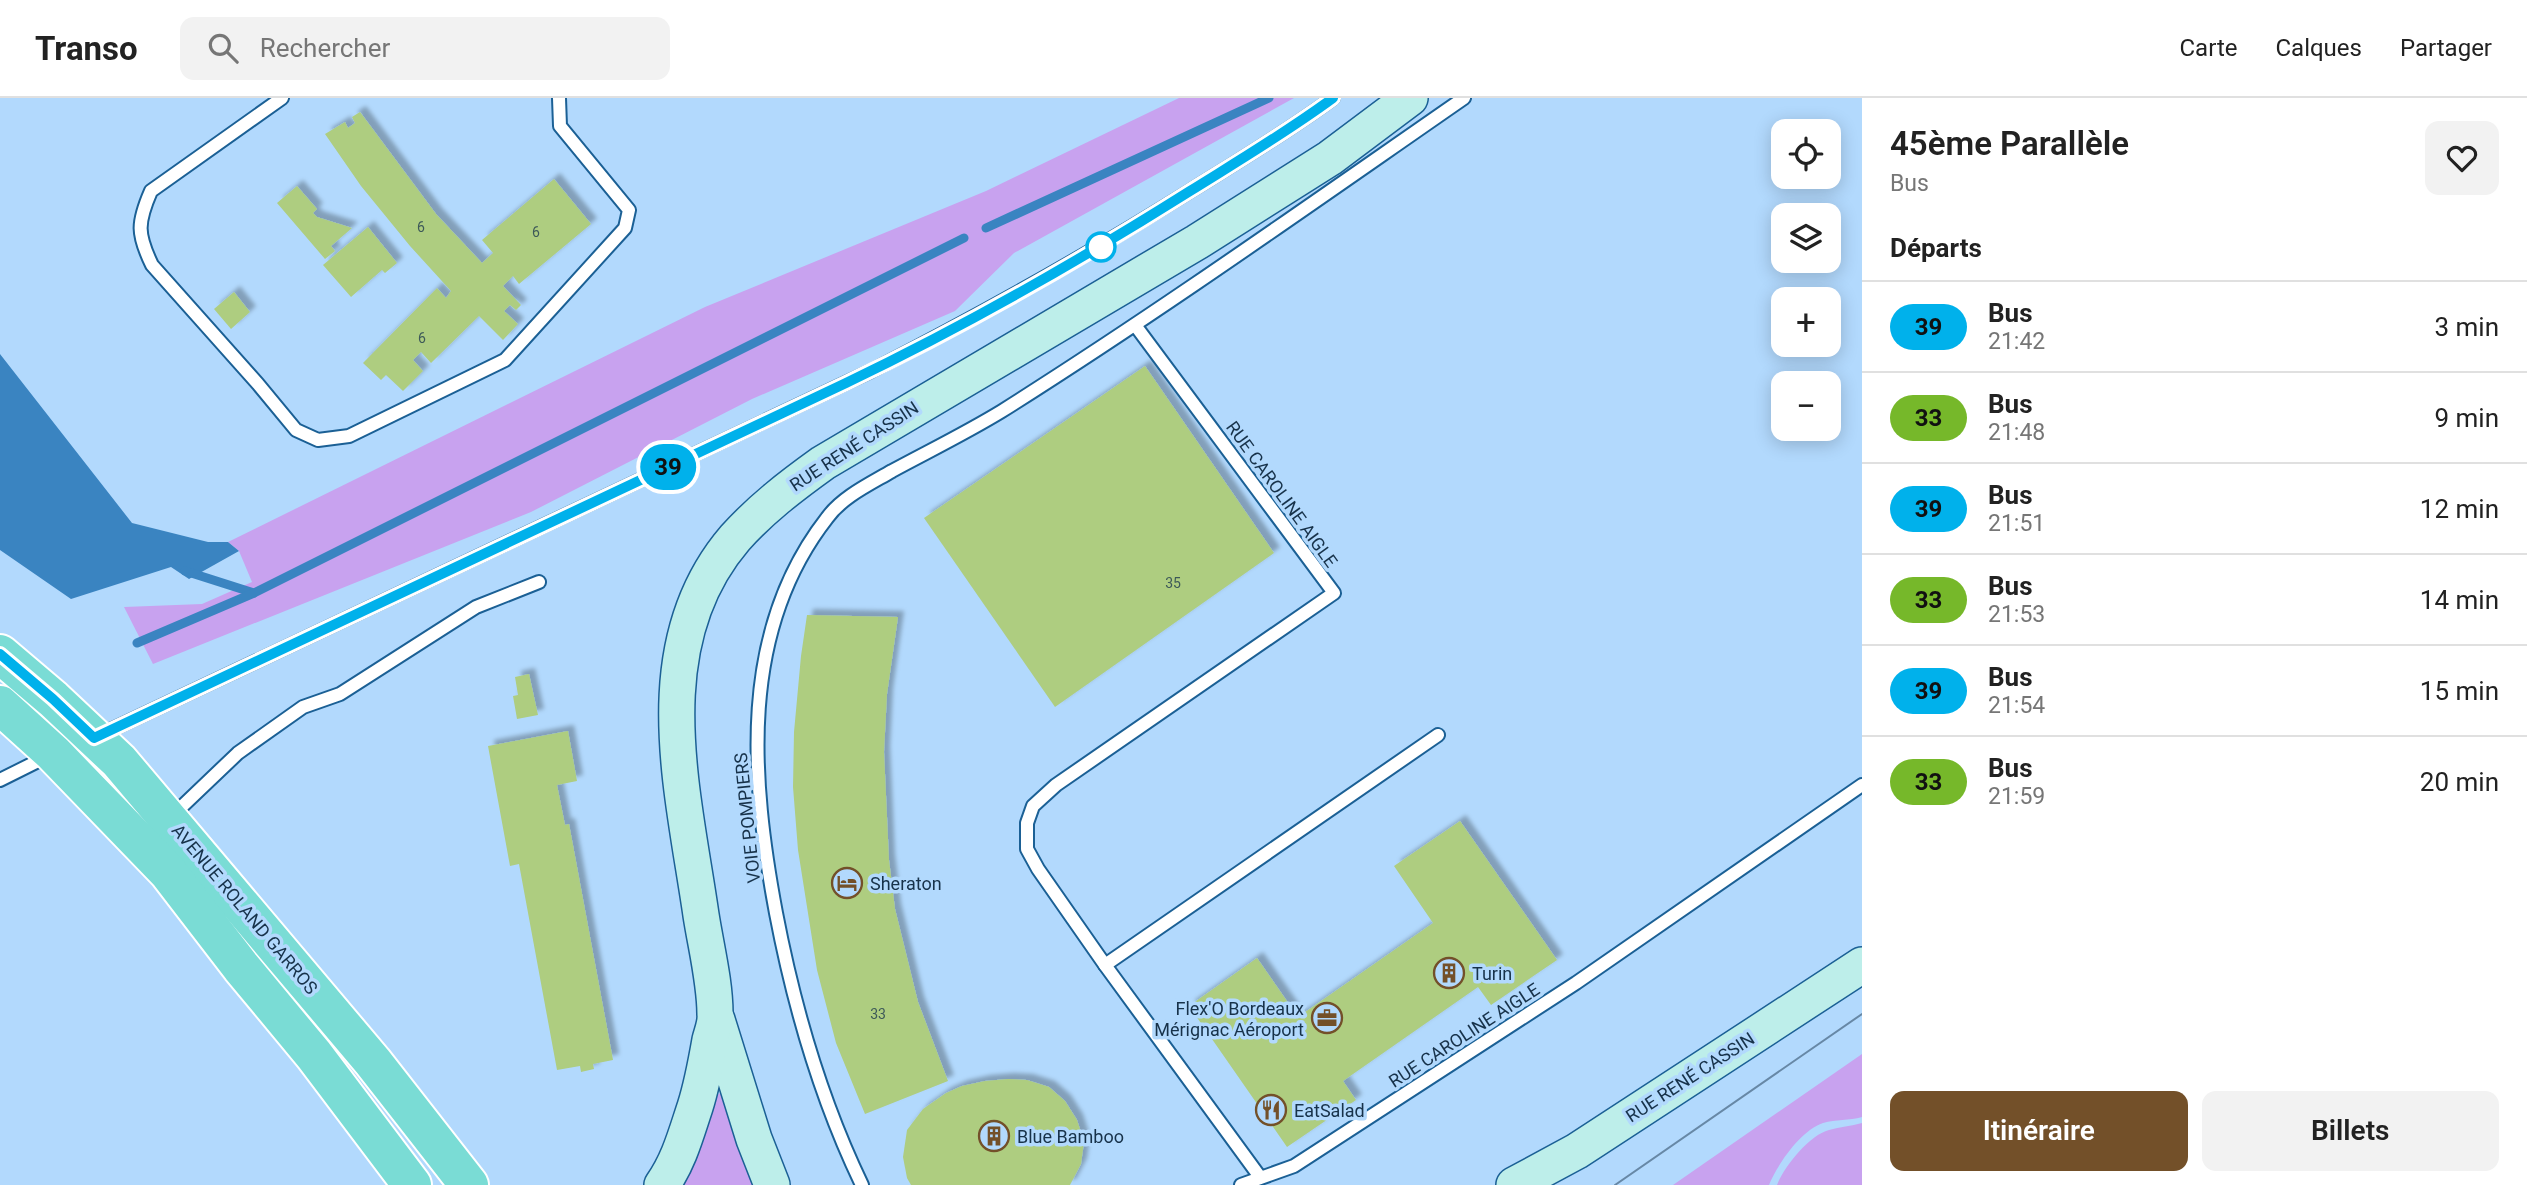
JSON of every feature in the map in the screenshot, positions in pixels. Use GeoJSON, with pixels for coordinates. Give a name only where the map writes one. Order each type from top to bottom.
{"type":"FeatureCollection","features":[{"type":"Feature","properties":{"kind":"main road","name":"AVENUE ROLAND GARROS"},"geometry":{"type":"LineString","coordinates":[[0,654],[119,761],[373,1062],[469,1185]]}},
{"type":"Feature","properties":{"kind":"main road","name":"AVENUE ROLAND GARROS"},"geometry":{"type":"LineString","coordinates":[[0,705],[56,737],[169,872],[241,967],[314,1055],[412,1185]]}},
{"type":"Feature","properties":{"kind":"street","name":"RUE RENÉ CASSIN"},"geometry":{"type":"LineString","coordinates":[[662,1185],[672,1171],[681,1150],[701,1088],[716,1016],[678,756],[676,689],[690,619],[709,578],[733,540],[766,507],[823,463],[1197,242],[1330,158],[1410,98]]}},
{"type":"Feature","properties":{"kind":"street","name":"RUE RENÉ CASSIN"},"geometry":{"type":"LineString","coordinates":[[1514,1185],[1577,1151],[1862,965]]}},
{"type":"Feature","properties":{"kind":"street"},"geometry":{"type":"LineString","coordinates":[[716,1016],[754,1139],[772,1185]]}},
{"type":"Feature","properties":{"kind":"lane"},"geometry":{"type":"LineString","coordinates":[[282,98],[150,191],[141,214],[141,241],[152,265],[296,430],[318,440],[349,436],[505,360],[625,228],[629,210],[560,126],[559,98]]}},
{"type":"Feature","properties":{"kind":"lane"},"geometry":{"type":"LineString","coordinates":[[0,779],[45,760],[56,737],[81,735],[94,738],[846,383],[951,330],[1100,247],[1255,151],[1333,98]]}},
{"type":"Feature","properties":{"kind":"lane"},"geometry":{"type":"LineString","coordinates":[[1135,325],[1464,98]]}},
{"type":"Feature","properties":{"kind":"lane","name":"RUE CAROLINE AIGLE"},"geometry":{"type":"LineString","coordinates":[[1135,325],[1334,593],[1056,785],[1033,806],[1027,823],[1027,849],[1105,965],[1260,1177],[1294,1166],[1576,983],[1862,785]]}},
{"type":"Feature","properties":{"kind":"lane","name":"VOIE POMPIERS"},"geometry":{"type":"LineString","coordinates":[[862,1185],[818,1082],[811,1058],[783,950],[765,849],[756,769],[757,722],[764,665],[773,626],[785,589],[807,547],[829,514],[865,487],[998,413],[1135,325]]}},
{"type":"Feature","properties":{"kind":"lane"},"geometry":{"type":"LineString","coordinates":[[169,819],[238,753],[303,707],[340,694],[477,607],[539,582]]}},
{"type":"Feature","properties":{"kind":"lane"},"geometry":{"type":"LineString","coordinates":[[1105,965],[1438,736]]}},
{"type":"Feature","properties":{"kind":"lane"},"geometry":{"type":"LineString","coordinates":[[1241,1185],[1260,1177]]}},
{"type":"Feature","properties":{"kind":"shaded area"},"geometry":{"type":"Polygon","coordinates":[[[1179,98],[1294,98],[1014,253],[955,311],[752,399],[531,512],[153,664],[124,607],[202,604],[252,582],[239,551],[228,542],[705,307],[986,191],[1179,98]]]}},
{"type":"Feature","properties":{"kind":"shaded area"},"geometry":{"type":"Polygon","coordinates":[[[1862,1054],[1862,1117],[1823,1123],[1806,1133],[1784,1158],[1769,1185],[1673,1185],[1862,1054]]]}},
{"type":"Feature","properties":{"kind":"shaded area"},"geometry":{"type":"Polygon","coordinates":[[[720,1093],[728,1093],[762,1185],[682,1185],[715,1097],[720,1093]]]}},
{"type":"Feature","properties":{"kind":"shaded area"},"geometry":{"type":"Polygon","coordinates":[[[1862,1123],[1862,1185],[1777,1185],[1791,1161],[1813,1138],[1829,1130],[1862,1123]]]}},
{"type":"Feature","properties":{"kind":"water"},"geometry":{"type":"Polygon","coordinates":[[[0,354],[132,523],[208,542],[228,542],[239,551],[189,579],[171,567],[71,599],[0,550],[0,354]]]}},
{"type":"Feature","properties":{"kind":"building"},"geometry":{"type":"Polygon","coordinates":[[[360,112],[436,214],[482,263],[493,253],[482,240],[554,179],[591,224],[519,284],[513,276],[503,286],[521,305],[516,310],[510,305],[504,311],[518,324],[503,340],[479,316],[431,363],[421,352],[413,360],[423,371],[403,391],[386,375],[381,380],[363,363],[437,288],[446,298],[451,291],[361,186],[325,134],[345,122],[348,128],[355,123],[352,117],[360,112]]]}},
{"type":"Feature","properties":{"kind":"building"},"geometry":{"type":"Polygon","coordinates":[[[297,186],[317,209],[313,213],[317,217],[352,228],[331,246],[335,251],[325,259],[277,203],[297,186]]]}},
{"type":"Feature","properties":{"kind":"building"},"geometry":{"type":"Polygon","coordinates":[[[368,227],[397,263],[385,273],[382,270],[351,297],[323,265],[368,227]]]}},
{"type":"Feature","properties":{"kind":"building"},"geometry":{"type":"Polygon","coordinates":[[[234,292],[250,312],[231,329],[214,309],[234,292]]]}},
{"type":"Feature","properties":{"kind":"building"},"geometry":{"type":"Polygon","coordinates":[[[1145,366],[1274,553],[1055,707],[924,518],[1145,366]]]}},
{"type":"Feature","properties":{"kind":"building","name":"Sheraton"},"geometry":{"type":"Polygon","coordinates":[[[807,615],[898,617],[887,694],[884,752],[889,860],[895,909],[918,1002],[948,1081],[865,1114],[836,1043],[817,970],[798,850],[793,787],[794,732],[807,615]]]}},
{"type":"Feature","properties":{"kind":"building"},"geometry":{"type":"Polygon","coordinates":[[[529,674],[538,715],[517,719],[513,696],[518,695],[515,677],[529,674]]]}},
{"type":"Feature","properties":{"kind":"building"},"geometry":{"type":"Polygon","coordinates":[[[568,731],[577,781],[557,785],[565,825],[569,824],[613,1060],[593,1064],[594,1069],[581,1072],[580,1066],[557,1070],[519,864],[510,866],[488,746],[568,731]]]}},
{"type":"Feature","properties":{"kind":"building","name":"Turin"},"geometry":{"type":"Polygon","coordinates":[[[1460,821],[1557,960],[1491,1005],[1478,987],[1343,1081],[1356,1100],[1287,1147],[1189,1006],[1257,958],[1298,1017],[1433,923],[1394,866],[1460,821]]]}},
{"type":"Feature","properties":{"kind":"building","name":"Blue Bamboo"},"geometry":{"type":"Polygon","coordinates":[[[1008,1079],[1027,1080],[1049,1087],[1065,1101],[1077,1120],[1084,1142],[1081,1164],[1070,1185],[911,1185],[903,1157],[907,1130],[923,1109],[962,1086],[1008,1079]]]}},
{"type":"Feature","properties":{"kind":"waterway"},"geometry":{"type":"LineString","coordinates":[[986,228],[1269,98]]}},
{"type":"Feature","properties":{"kind":"waterway"},"geometry":{"type":"LineString","coordinates":[[137,643],[254,593],[964,238]]}},
{"type":"Feature","properties":{"kind":"waterway"},"geometry":{"type":"LineString","coordinates":[[185,571],[254,593]]}},
{"type":"Feature","properties":{"kind":"tram line"},"geometry":{"type":"LineString","coordinates":[[1615,1185],[1862,1014]]}},
{"type":"Feature","properties":{"kind":"bus line","name":"39"},"geometry":{"type":"LineString","coordinates":[[0,654],[94,738],[846,383],[951,330],[1100,247],[1255,151],[1333,98]]}},
{"type":"Feature","properties":{"kind":"place","name":"Sheraton"},"geometry":{"type":"Point","coordinates":[847,883]}},
{"type":"Feature","properties":{"kind":"place","name":"Turin"},"geometry":{"type":"Point","coordinates":[1449,973]}},
{"type":"Feature","properties":{"kind":"place","name":"Flex'O Bordeaux Mérignac Aéroport"},"geometry":{"type":"Point","coordinates":[1327,1018]}},
{"type":"Feature","properties":{"kind":"place","name":"EatSalad"},"geometry":{"type":"Point","coordinates":[1271,1110]}},
{"type":"Feature","properties":{"kind":"place","name":"Blue Bamboo"},"geometry":{"type":"Point","coordinates":[994,1136]}}]}
